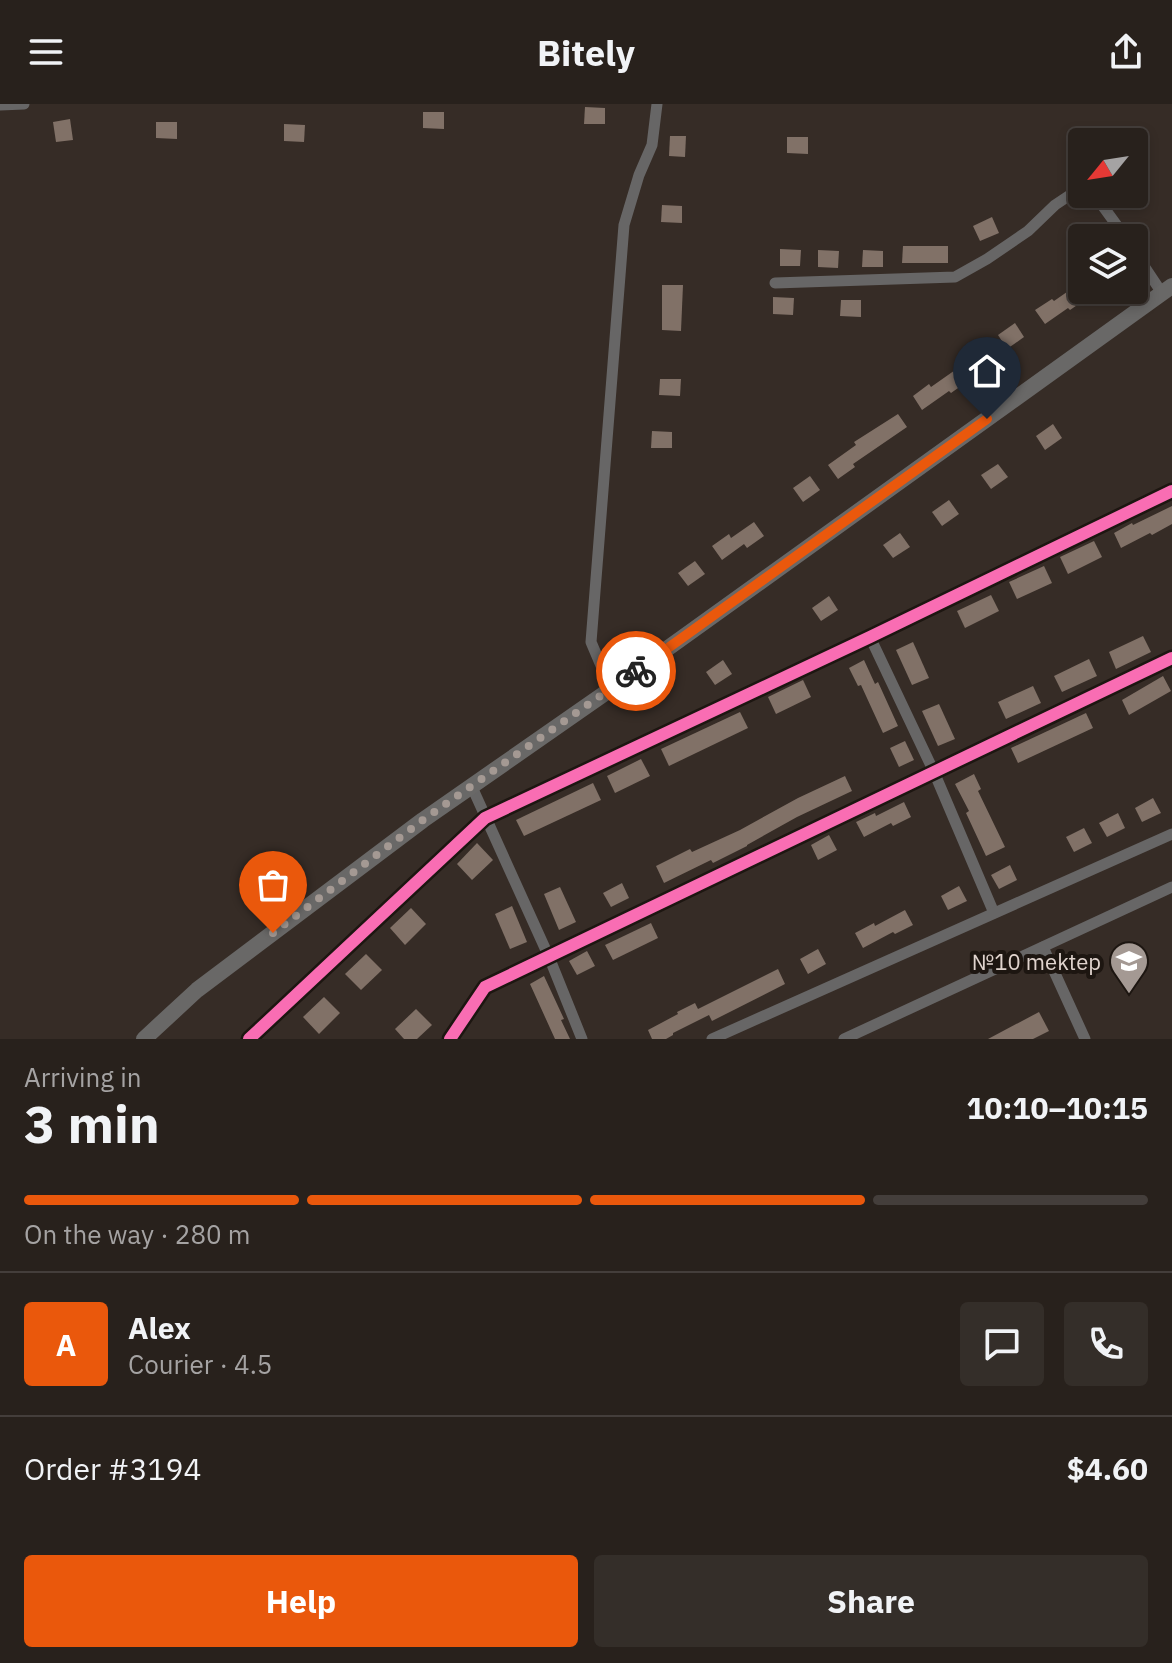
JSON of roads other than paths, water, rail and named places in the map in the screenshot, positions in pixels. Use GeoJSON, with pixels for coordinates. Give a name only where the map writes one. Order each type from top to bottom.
{"type":"FeatureCollection","features":[{"type":"Feature","properties":{"kind":"main road"},"geometry":{"type":"LineString","coordinates":[[144,1039],[197,990],[423,820],[1167,290]]}},
{"type":"Feature","properties":{"kind":"street"},"geometry":{"type":"LineString","coordinates":[[0,105],[24,104]]}},
{"type":"Feature","properties":{"kind":"street"},"geometry":{"type":"LineString","coordinates":[[611,689],[591,642],[624,225],[652,145],[657,104]]}},
{"type":"Feature","properties":{"kind":"street"},"geometry":{"type":"LineString","coordinates":[[775,283],[955,277],[1028,231],[1068,196]]}},
{"type":"Feature","properties":{"kind":"street"},"geometry":{"type":"LineString","coordinates":[[1148,268],[1167,290]]}},
{"type":"Feature","properties":{"kind":"street"},"geometry":{"type":"LineString","coordinates":[[249,1039],[485,818],[1172,491]]}},
{"type":"Feature","properties":{"kind":"street"},"geometry":{"type":"LineString","coordinates":[[870,637],[934,772],[994,913]]}},
{"type":"Feature","properties":{"kind":"street"},"geometry":{"type":"LineString","coordinates":[[450,1039],[485,987],[1172,658]]}},
{"type":"Feature","properties":{"kind":"street"},"geometry":{"type":"LineString","coordinates":[[472,787],[549,957],[582,1039]]}},
{"type":"Feature","properties":{"kind":"street"},"geometry":{"type":"LineString","coordinates":[[712,1039],[1172,834]]}},
{"type":"Feature","properties":{"kind":"street"},"geometry":{"type":"LineString","coordinates":[[844,1039],[1172,887]]}},
{"type":"Feature","properties":{"kind":"street"},"geometry":{"type":"LineString","coordinates":[[1043,947],[1085,1039]]}},
{"type":"Feature","properties":{"kind":"place","name":"№10 mektep"},"geometry":{"type":"Point","coordinates":[1129,995]}}]}
